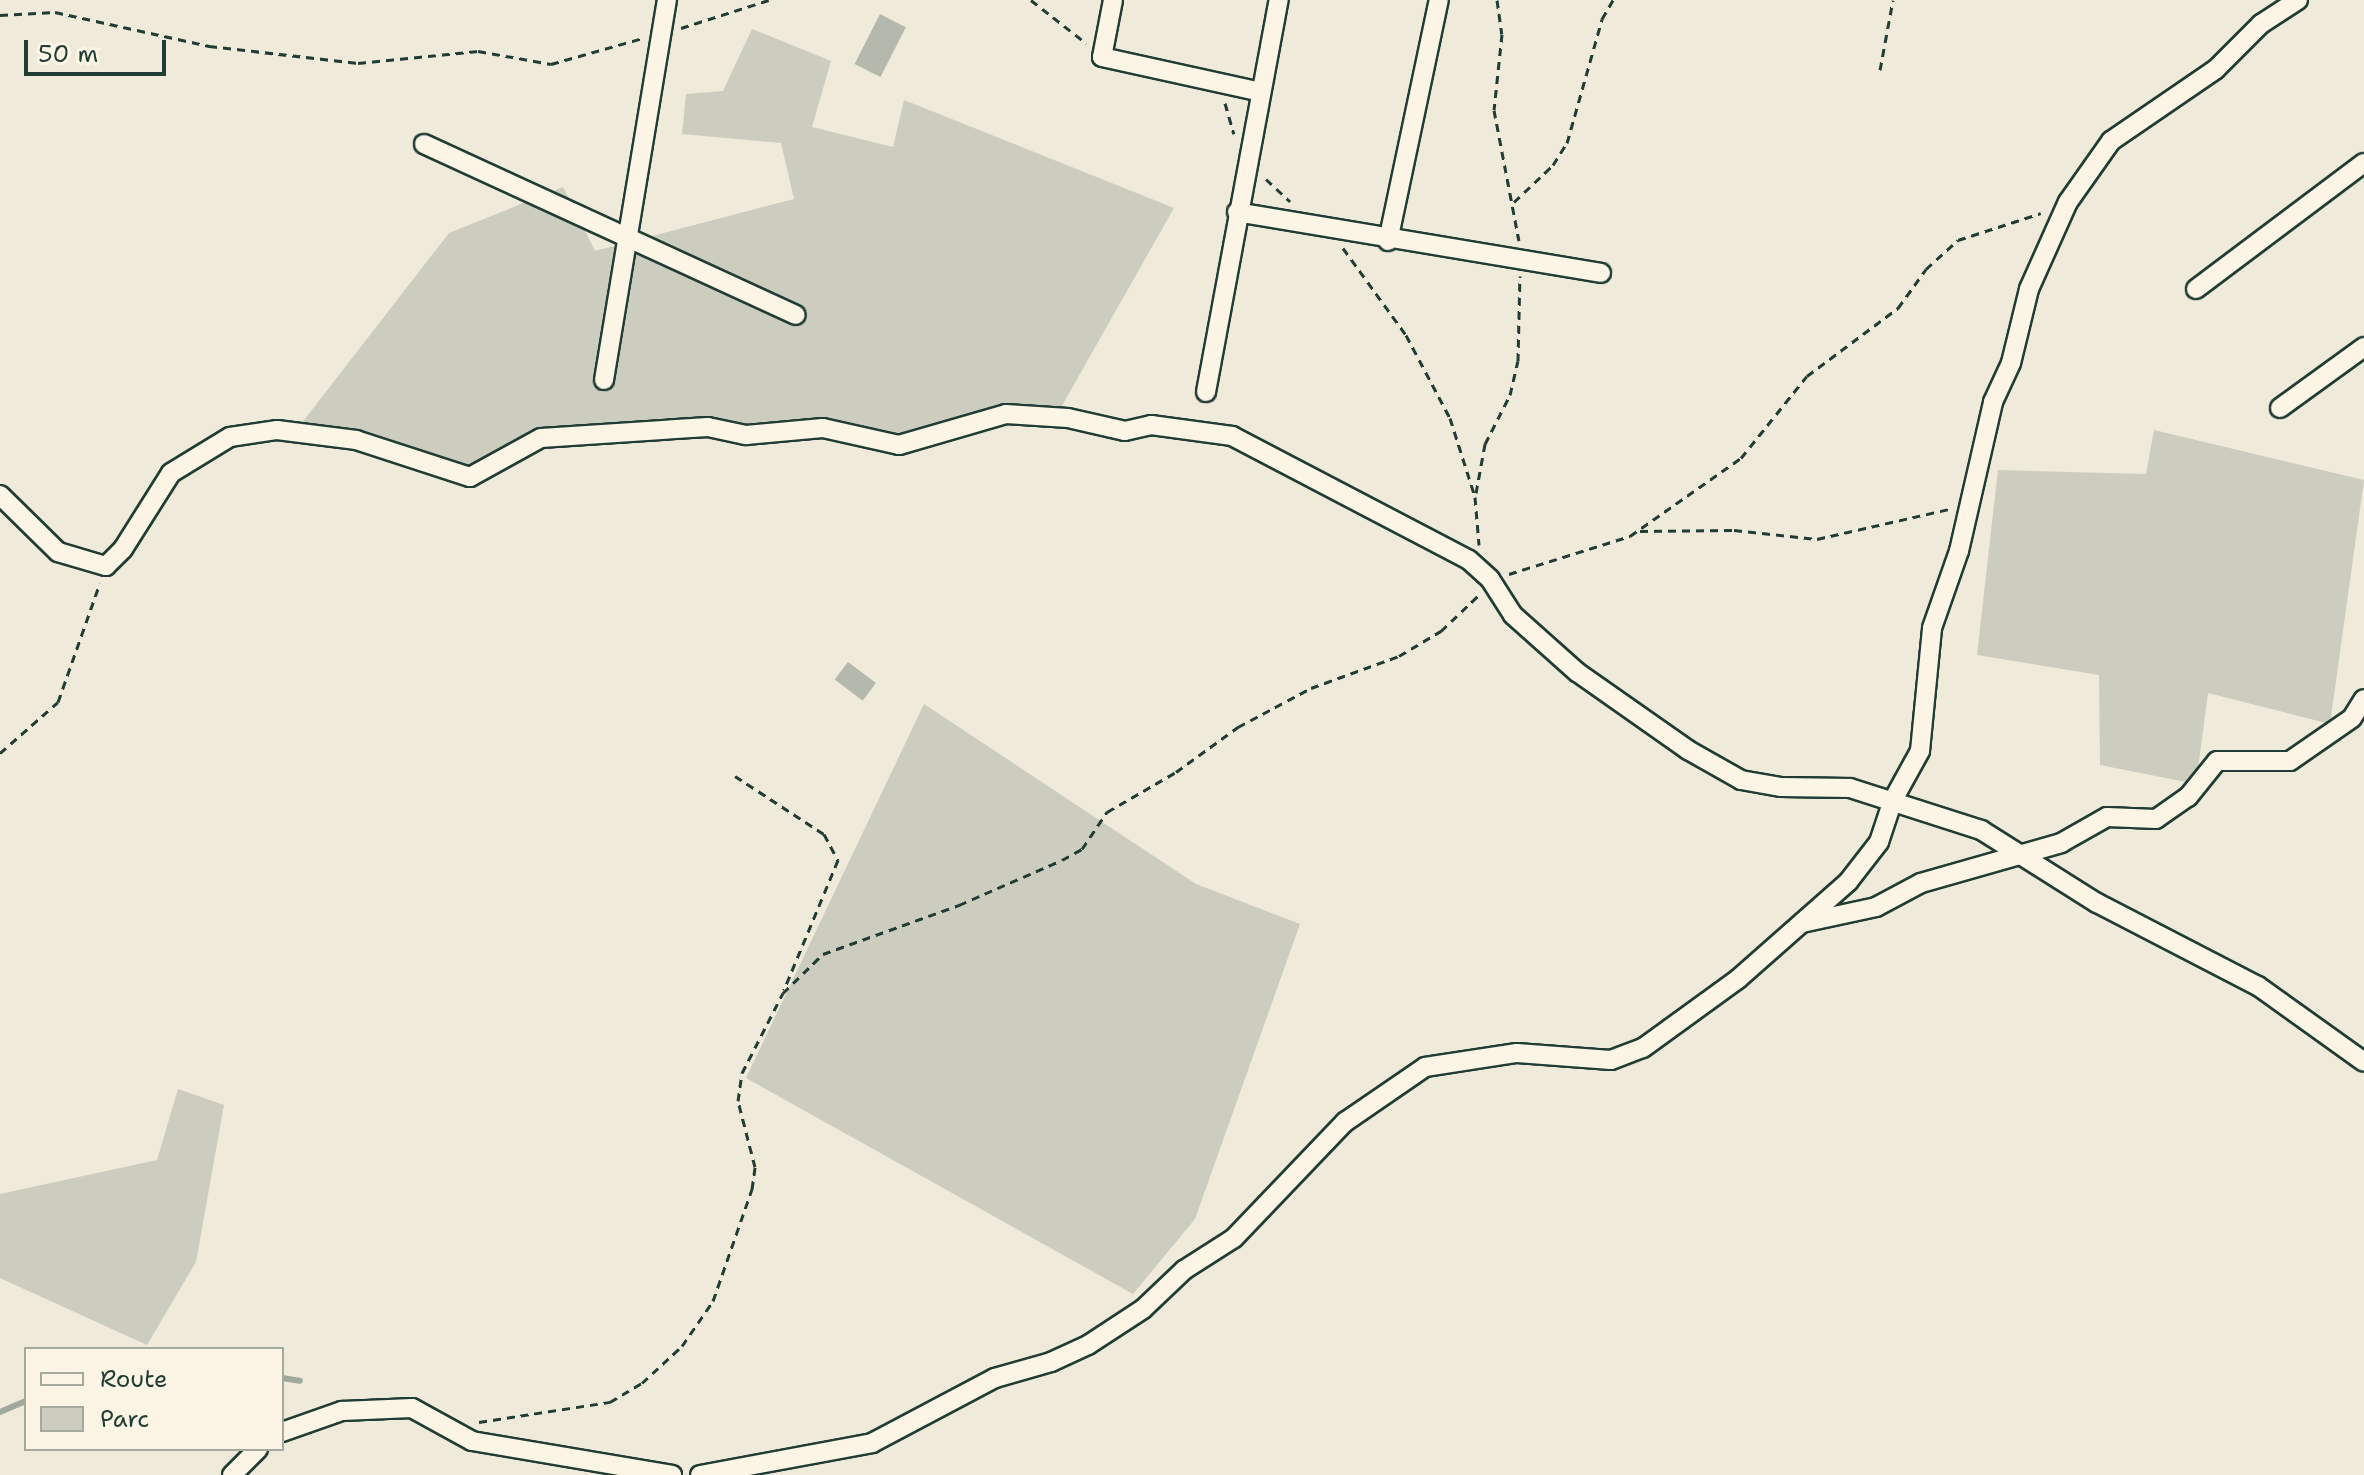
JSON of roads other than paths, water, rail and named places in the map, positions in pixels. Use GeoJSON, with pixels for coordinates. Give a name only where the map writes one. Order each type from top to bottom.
{"type":"FeatureCollection","features":[{"type":"Feature","properties":{"kind":"street"},"geometry":{"type":"LineString","coordinates":[[604,380],[667,0]]}},
{"type":"Feature","properties":{"kind":"street"},"geometry":{"type":"LineString","coordinates":[[1113,0],[1102,57],[1261,92]]}},
{"type":"Feature","properties":{"kind":"street"},"geometry":{"type":"LineString","coordinates":[[1206,392],[1237,212],[1279,0]]}},
{"type":"Feature","properties":{"kind":"street"},"geometry":{"type":"LineString","coordinates":[[1388,241],[1439,0]]}},
{"type":"Feature","properties":{"kind":"street"},"geometry":{"type":"LineString","coordinates":[[700,1475],[872,1443],[995,1378],[1051,1362],[1088,1345],[1143,1309],[1184,1270],[1234,1238],[1345,1122],[1425,1067],[1517,1053],[1611,1060],[1643,1048],[1738,979],[1795,925],[1848,882],[1879,842],[1893,800],[1920,751],[1932,628],[1971,502],[1993,402],[2011,363],[2029,289],[2068,202],[2111,141],[2216,69],[2261,24],[2298,0]]}},
{"type":"Feature","properties":{"kind":"street"},"geometry":{"type":"LineString","coordinates":[[424,144],[796,315]]}},
{"type":"Feature","properties":{"kind":"street"},"geometry":{"type":"LineString","coordinates":[[2196,289],[2364,163]]}},
{"type":"Feature","properties":{"kind":"street"},"geometry":{"type":"LineString","coordinates":[[1237,212],[1388,241],[1601,273]]}},
{"type":"Feature","properties":{"kind":"street"},"geometry":{"type":"LineString","coordinates":[[2280,408],[2364,347]]}},
{"type":"Feature","properties":{"kind":"street"},"geometry":{"type":"LineString","coordinates":[[0,495],[58,552],[106,566],[123,549],[171,473],[230,437],[277,430],[356,440],[470,477],[541,438],[708,427],[746,435],[823,428],[899,445],[1006,414],[1068,418],[1125,431],[1151,425],[1232,436],[1342,498],[1392,517],[1490,579],[1513,615],[1577,672],[1688,750],[1741,780],[1781,787],[1850,788],[1981,830],[2097,903],[2258,986],[2364,1062]]}},
{"type":"Feature","properties":{"kind":"street"},"geometry":{"type":"LineString","coordinates":[[1795,925],[1876,907],[1921,883],[2061,843],[2107,817],[2156,819],[2188,797],[2217,761],[2290,761],[2341,727],[2364,699]]}},
{"type":"Feature","properties":{"kind":"street"},"geometry":{"type":"LineString","coordinates":[[284,1431],[342,1411],[390,1406],[412,1408],[472,1441],[672,1475]]}},
{"type":"Feature","properties":{"kind":"street"},"geometry":{"type":"LineString","coordinates":[[232,1475],[256,1451]]}},
{"type":"Feature","properties":{"kind":"street"},"geometry":{"type":"LineString","coordinates":[[731,1471],[764,1475]]}},
{"type":"Feature","properties":{"kind":"waterway"},"geometry":{"type":"LineString","coordinates":[[284,1378],[300,1381]]}},
{"type":"Feature","properties":{"kind":"waterway"},"geometry":{"type":"LineString","coordinates":[[0,1412],[24,1402]]}}]}
